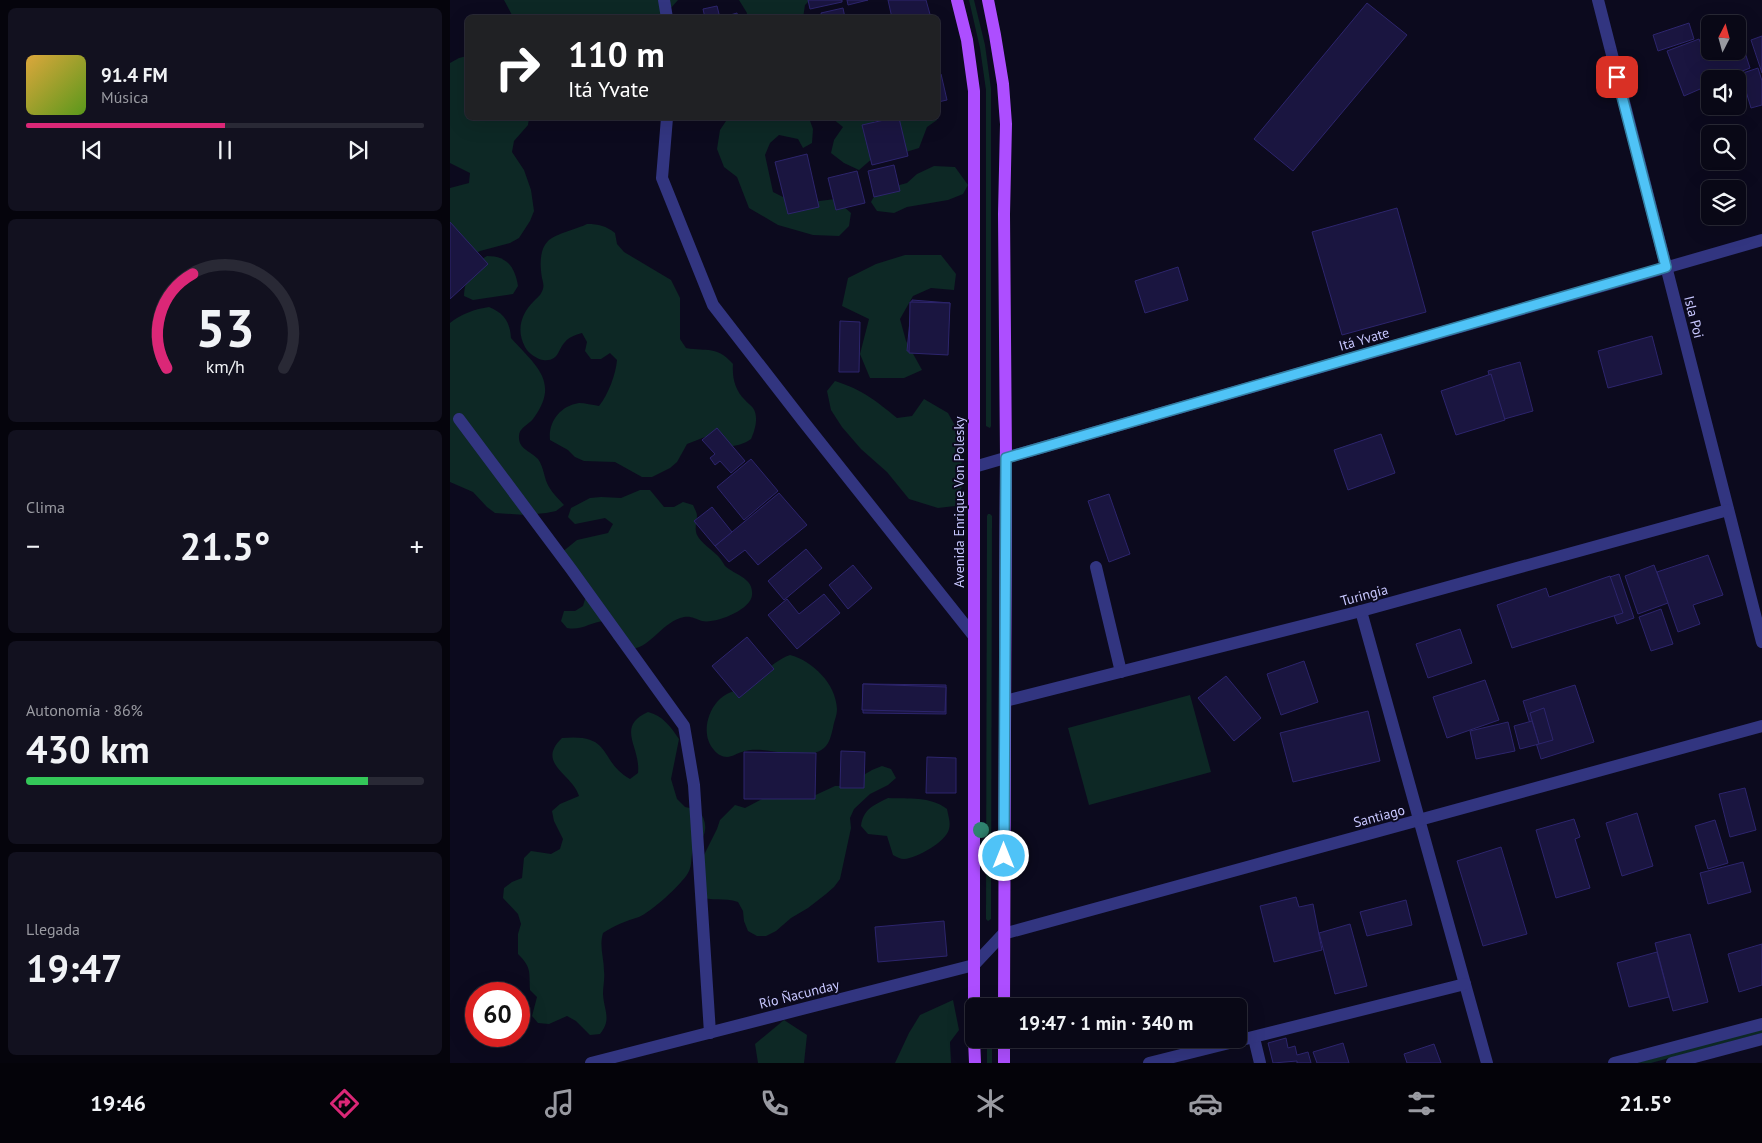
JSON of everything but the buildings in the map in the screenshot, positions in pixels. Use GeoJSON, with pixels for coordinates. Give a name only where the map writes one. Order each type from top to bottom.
{"type":"FeatureCollection","features":[{"type":"Feature","properties":{"kind":"main road","name":"Avenida Enrique Von Polesky"},"geometry":{"type":"LineString","coordinates":[[957,0],[967,40],[974,91],[974,998]]}},
{"type":"Feature","properties":{"kind":"main road"},"geometry":{"type":"LineString","coordinates":[[988,0],[1003,84],[1006,124],[1004,224],[1006,458],[1004,998]]}},
{"type":"Feature","properties":{"kind":"main road"},"geometry":{"type":"LineString","coordinates":[[974,1048],[975,1063]]}},
{"type":"Feature","properties":{"kind":"main road"},"geometry":{"type":"LineString","coordinates":[[1004,1048],[1004,1063]]}},
{"type":"Feature","properties":{"kind":"street"},"geometry":{"type":"LineString","coordinates":[[664,0],[666,15]]}},
{"type":"Feature","properties":{"kind":"street","name":"Isla Poi"},"geometry":{"type":"LineString","coordinates":[[1600,0],[1762,642]]}},
{"type":"Feature","properties":{"kind":"street"},"geometry":{"type":"LineString","coordinates":[[667,120],[662,178],[713,305],[974,635]]}},
{"type":"Feature","properties":{"kind":"street","name":"Itá Yvate"},"geometry":{"type":"LineString","coordinates":[[974,467],[1762,240]]}},
{"type":"Feature","properties":{"kind":"street"},"geometry":{"type":"LineString","coordinates":[[459,420],[571,569],[684,726],[694,785],[710,1032]]}},
{"type":"Feature","properties":{"kind":"street","name":"Turingia"},"geometry":{"type":"LineString","coordinates":[[1005,701],[1361,611],[1728,510]]}},
{"type":"Feature","properties":{"kind":"street"},"geometry":{"type":"LineString","coordinates":[[1096,567],[1121,672]]}},
{"type":"Feature","properties":{"kind":"street"},"geometry":{"type":"LineString","coordinates":[[1361,611],[1487,1063]]}},
{"type":"Feature","properties":{"kind":"street","name":"Santiago"},"geometry":{"type":"LineString","coordinates":[[1004,934],[1762,726]]}},
{"type":"Feature","properties":{"kind":"street"},"geometry":{"type":"LineString","coordinates":[[974,965],[1004,934]]}},
{"type":"Feature","properties":{"kind":"street","name":"Río Ñacunday"},"geometry":{"type":"LineString","coordinates":[[591,1063],[974,965]]}},
{"type":"Feature","properties":{"kind":"street"},"geometry":{"type":"LineString","coordinates":[[1149,1063],[1465,984]]}},
{"type":"Feature","properties":{"kind":"street"},"geometry":{"type":"LineString","coordinates":[[1614,1063],[1762,1024]]}},
{"type":"Feature","properties":{"kind":"street"},"geometry":{"type":"LineString","coordinates":[[1254,1038],[1260,1063]]}},
{"type":"Feature","properties":{"kind":"street"},"geometry":{"type":"LineString","coordinates":[[1672,1063],[1762,1039]]}},
{"type":"Feature","properties":{"kind":"green space"},"geometry":{"type":"Polygon","coordinates":[[[504,0],[678,0],[661,15],[512,15],[504,0]]]}},
{"type":"Feature","properties":{"kind":"green space"},"geometry":{"type":"Polygon","coordinates":[[[739,0],[810,0],[805,5],[803,15],[746,15],[739,0]]]}},
{"type":"Feature","properties":{"kind":"green space"},"geometry":{"type":"Polygon","coordinates":[[[969,0],[974,0],[985,45],[991,89],[990,428],[986,426],[986,90],[980,48],[969,0]]]}},
{"type":"Feature","properties":{"kind":"green space"},"geometry":{"type":"Polygon","coordinates":[[[465,56],[465,120],[529,120],[528,125],[514,141],[512,152],[524,170],[531,190],[534,211],[519,238],[510,243],[472,255],[450,259],[450,188],[469,183],[470,173],[450,163],[450,63],[465,56]]]}},
{"type":"Feature","properties":{"kind":"green space"},"geometry":{"type":"Polygon","coordinates":[[[727,120],[810,120],[813,129],[812,143],[803,148],[798,139],[779,135],[770,143],[765,155],[773,192],[797,204],[835,199],[851,213],[849,226],[839,236],[813,235],[778,225],[749,208],[737,177],[724,167],[717,149],[720,130],[727,120]]]}},
{"type":"Feature","properties":{"kind":"green space"},"geometry":{"type":"Polygon","coordinates":[[[834,120],[875,120],[874,157],[859,170],[844,163],[831,153],[834,140],[843,127],[834,120]]]}},
{"type":"Feature","properties":{"kind":"green space"},"geometry":{"type":"Polygon","coordinates":[[[893,120],[937,120],[927,127],[919,148],[906,152],[896,134],[893,120]]]}},
{"type":"Feature","properties":{"kind":"green space"},"geometry":{"type":"Polygon","coordinates":[[[934,166],[955,167],[968,185],[963,194],[948,200],[907,207],[894,213],[877,211],[871,202],[877,191],[907,183],[917,174],[934,166]]]}},
{"type":"Feature","properties":{"kind":"green space"},"geometry":{"type":"Polygon","coordinates":[[[587,224],[602,226],[615,233],[617,244],[624,252],[671,280],[680,298],[680,339],[686,348],[711,350],[722,354],[733,364],[733,374],[737,388],[753,408],[756,415],[755,428],[751,439],[739,445],[728,446],[705,437],[687,444],[677,462],[670,468],[652,477],[642,477],[615,462],[584,461],[550,440],[553,421],[561,411],[579,403],[599,406],[608,390],[616,366],[617,360],[610,353],[601,359],[591,359],[585,351],[587,342],[582,333],[568,339],[555,357],[548,360],[535,357],[522,341],[520,328],[523,317],[543,289],[541,258],[545,245],[556,236],[587,224]]]}},
{"type":"Feature","properties":{"kind":"green space"},"geometry":{"type":"Polygon","coordinates":[[[905,255],[941,255],[956,274],[954,290],[931,288],[913,296],[900,319],[906,341],[922,370],[904,378],[870,378],[860,354],[869,319],[842,306],[848,278],[876,264],[905,255]]]}},
{"type":"Feature","properties":{"kind":"green space"},"geometry":{"type":"Polygon","coordinates":[[[487,256],[505,260],[515,273],[518,286],[513,294],[473,300],[464,296],[464,290],[470,273],[487,256]]]}},
{"type":"Feature","properties":{"kind":"green space"},"geometry":{"type":"Polygon","coordinates":[[[489,307],[499,312],[508,323],[511,338],[536,366],[545,384],[545,395],[541,406],[533,419],[520,431],[519,440],[523,447],[538,459],[549,487],[564,505],[556,511],[525,515],[495,513],[473,492],[450,482],[450,323],[468,312],[489,307]]]}},
{"type":"Feature","properties":{"kind":"green space"},"geometry":{"type":"Polygon","coordinates":[[[835,381],[868,396],[897,418],[912,416],[924,399],[948,413],[959,433],[963,450],[962,486],[955,506],[938,508],[909,499],[887,472],[861,449],[842,427],[831,410],[827,391],[835,381]]]}},
{"type":"Feature","properties":{"kind":"green space"},"geometry":{"type":"Polygon","coordinates":[[[640,490],[650,490],[664,507],[674,507],[683,502],[693,505],[697,515],[697,535],[718,556],[725,566],[747,581],[752,589],[752,595],[746,606],[732,615],[708,621],[689,617],[677,619],[645,644],[632,649],[626,649],[613,638],[612,629],[605,621],[572,629],[567,628],[561,621],[564,611],[575,611],[583,606],[586,596],[561,553],[577,540],[608,533],[613,524],[605,518],[575,524],[568,517],[571,508],[590,498],[621,498],[640,490]]]}},
{"type":"Feature","properties":{"kind":"green space"},"geometry":{"type":"Polygon","coordinates":[[[988,514],[992,516],[991,919],[988,921],[986,919],[988,514]]]}},
{"type":"Feature","properties":{"kind":"green space"},"geometry":{"type":"Polygon","coordinates":[[[790,655],[807,662],[815,668],[828,683],[836,700],[837,712],[828,744],[815,753],[806,755],[762,750],[752,750],[727,757],[718,754],[710,745],[707,733],[708,719],[713,707],[727,694],[747,685],[778,661],[790,655]]]}},
{"type":"Feature","properties":{"kind":"green space"},"geometry":{"type":"Polygon","coordinates":[[[1190,695],[1211,772],[1089,805],[1068,728],[1190,695]]]}},
{"type":"Feature","properties":{"kind":"green space"},"geometry":{"type":"Polygon","coordinates":[[[648,712],[653,714],[662,719],[679,739],[671,779],[677,799],[685,807],[699,810],[701,813],[705,824],[704,835],[694,847],[688,873],[673,891],[639,917],[616,925],[603,933],[601,943],[606,1024],[600,1034],[590,1035],[576,1021],[567,1016],[549,1024],[538,1023],[532,1016],[537,997],[530,990],[528,967],[518,954],[518,934],[521,924],[518,914],[503,898],[504,888],[522,878],[524,858],[531,851],[551,854],[560,849],[563,839],[554,821],[552,811],[560,804],[579,796],[570,781],[554,762],[552,755],[562,738],[579,738],[598,744],[620,772],[630,779],[638,773],[631,731],[633,724],[638,718],[648,712]]]}},
{"type":"Feature","properties":{"kind":"green space"},"geometry":{"type":"Polygon","coordinates":[[[882,766],[891,769],[896,778],[888,785],[870,794],[854,809],[850,818],[851,828],[840,879],[826,894],[791,918],[776,931],[766,936],[757,936],[748,931],[743,911],[738,902],[698,896],[703,857],[720,820],[735,805],[745,808],[766,797],[807,799],[835,786],[845,786],[882,766]]]}},
{"type":"Feature","properties":{"kind":"green space"},"geometry":{"type":"Polygon","coordinates":[[[888,798],[926,800],[947,809],[950,827],[947,834],[937,844],[916,856],[904,859],[893,855],[887,836],[868,834],[861,826],[864,815],[874,805],[888,798]]]}},
{"type":"Feature","properties":{"kind":"green space"},"geometry":{"type":"Polygon","coordinates":[[[953,1000],[959,1030],[950,1042],[951,1063],[895,1063],[920,1015],[953,1000]]]}},
{"type":"Feature","properties":{"kind":"green space"},"geometry":{"type":"Polygon","coordinates":[[[784,1020],[807,1035],[804,1063],[758,1063],[755,1044],[784,1020]]]}},
{"type":"Feature","properties":{"kind":"green space"},"geometry":{"type":"Polygon","coordinates":[[[1762,1029],[1762,1033],[1651,1063],[1636,1063],[1762,1029]]]}},
{"type":"Feature","properties":{"kind":"green space"},"geometry":{"type":"Polygon","coordinates":[[[987,1048],[992,1048],[992,1063],[987,1063],[987,1048]]]}},
{"type":"Feature","properties":{"kind":"route"},"geometry":{"type":"LineString","coordinates":[[1004,856],[1006,458],[1666,267],[1617,77]]}}]}
